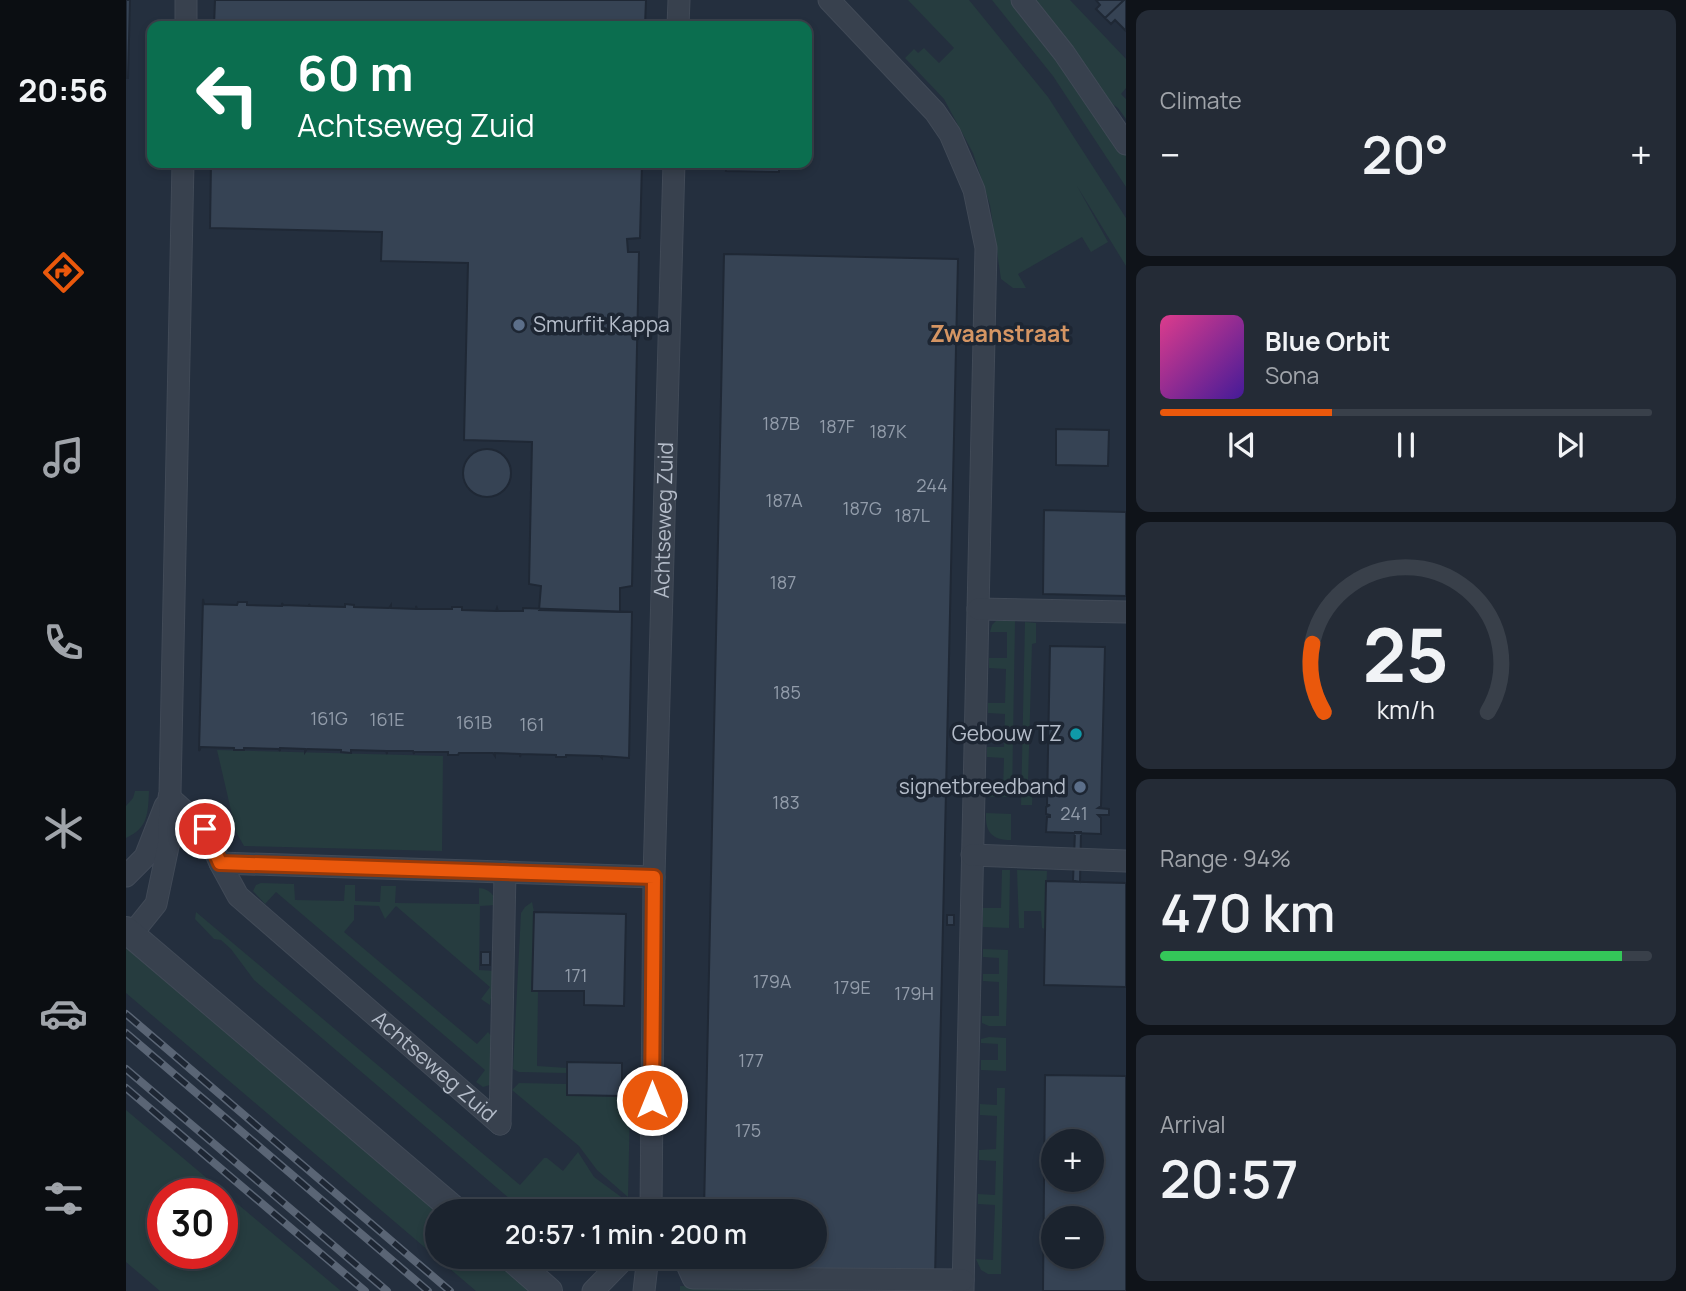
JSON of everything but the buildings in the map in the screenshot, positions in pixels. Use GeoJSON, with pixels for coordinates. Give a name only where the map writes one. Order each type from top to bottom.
{"type":"FeatureCollection","features":[{"type":"Feature","properties":{"kind":"street"},"geometry":{"type":"LineString","coordinates":[[186,0],[186,21]]}},
{"type":"Feature","properties":{"kind":"street"},"geometry":{"type":"LineString","coordinates":[[678,21],[679,0]]}},
{"type":"Feature","properties":{"kind":"street"},"geometry":{"type":"LineString","coordinates":[[689,1269],[693,1278],[963,1286],[986,265],[983,230],[974,190],[950,134],[935,112],[829,0]]}},
{"type":"Feature","properties":{"kind":"street"},"geometry":{"type":"LineString","coordinates":[[1022,0],[1064,53],[1126,144]]}},
{"type":"Feature","properties":{"kind":"street"},"geometry":{"type":"LineString","coordinates":[[183,168],[169,842],[156,904],[129,932],[442,1199]]}},
{"type":"Feature","properties":{"kind":"street","name":"Achtseweg Zuid"},"geometry":{"type":"LineString","coordinates":[[653,1199],[654,877],[674,168]]}},
{"type":"Feature","properties":{"kind":"street"},"geometry":{"type":"LineString","coordinates":[[978,609],[1126,612]]}},
{"type":"Feature","properties":{"kind":"street"},"geometry":{"type":"LineString","coordinates":[[126,876],[145,857],[169,797]]}},
{"type":"Feature","properties":{"kind":"street","name":"Achtseweg Zuid"},"geometry":{"type":"LineString","coordinates":[[169,797],[205,829],[238,895],[500,1124],[505,872]]}},
{"type":"Feature","properties":{"kind":"street"},"geometry":{"type":"LineString","coordinates":[[972,855],[1126,861]]}},
{"type":"Feature","properties":{"kind":"street"},"geometry":{"type":"LineString","coordinates":[[220,863],[654,877]]}},
{"type":"Feature","properties":{"kind":"street"},"geometry":{"type":"LineString","coordinates":[[524,1269],[549,1291]]}},
{"type":"Feature","properties":{"kind":"street"},"geometry":{"type":"LineString","coordinates":[[593,1291],[614,1269]]}},
{"type":"Feature","properties":{"kind":"street"},"geometry":{"type":"LineString","coordinates":[[644,1291],[647,1269]]}},
{"type":"Feature","properties":{"kind":"green space"},"geometry":{"type":"Polygon","coordinates":[[[908,0],[969,0],[1048,97],[1126,218],[1126,266],[1077,186],[1108,242],[1091,252],[1082,237],[1018,274],[1026,288],[1013,288],[1001,279],[990,205],[973,153],[944,99],[905,58],[914,49],[918,53],[924,48],[939,63],[954,48],[908,0]]]}},
{"type":"Feature","properties":{"kind":"green space"},"geometry":{"type":"Polygon","coordinates":[[[992,0],[1014,0],[1126,153],[1126,187],[1053,76],[992,0]]]}},
{"type":"Feature","properties":{"kind":"green space"},"geometry":{"type":"Polygon","coordinates":[[[1030,0],[1070,0],[1126,59],[1126,88],[1121,94],[1126,99],[1126,119],[1118,108],[1108,101],[1030,0]]]}},
{"type":"Feature","properties":{"kind":"green space"},"geometry":{"type":"Polygon","coordinates":[[[996,621],[1015,621],[1012,797],[986,797],[985,791],[1003,791],[1004,758],[987,757],[987,747],[1004,747],[1005,714],[988,713],[988,703],[1005,703],[1006,669],[989,668],[989,658],[1007,658],[1007,632],[990,632],[996,621]]]}},
{"type":"Feature","properties":{"kind":"green space"},"geometry":{"type":"Polygon","coordinates":[[[1025,622],[1036,623],[1036,643],[1032,644],[1028,782],[1033,783],[1032,805],[1021,805],[1025,622]]]}},
{"type":"Feature","properties":{"kind":"green space"},"geometry":{"type":"Polygon","coordinates":[[[217,750],[443,756],[442,851],[244,846],[236,832],[217,750]]]}},
{"type":"Feature","properties":{"kind":"green space"},"geometry":{"type":"Polygon","coordinates":[[[135,791],[149,791],[147,813],[139,830],[126,838],[126,806],[135,791]]]}},
{"type":"Feature","properties":{"kind":"green space"},"geometry":{"type":"Polygon","coordinates":[[[986,813],[1011,814],[1011,840],[991,834],[986,813]]]}},
{"type":"Feature","properties":{"kind":"green space"},"geometry":{"type":"Polygon","coordinates":[[[1002,870],[1010,870],[1009,928],[983,927],[983,908],[1001,908],[1002,870]]]}},
{"type":"Feature","properties":{"kind":"green space"},"geometry":{"type":"Polygon","coordinates":[[[1017,870],[1047,871],[1045,929],[1042,928],[1041,911],[1024,911],[1024,928],[1019,928],[1017,870]]]}},
{"type":"Feature","properties":{"kind":"green space"},"geometry":{"type":"Polygon","coordinates":[[[294,884],[295,900],[344,901],[345,885],[355,885],[355,901],[380,902],[381,886],[396,886],[395,903],[479,904],[479,888],[491,893],[496,905],[480,906],[479,970],[495,971],[490,1005],[481,999],[490,987],[396,906],[385,919],[379,906],[354,905],[354,920],[344,932],[477,1044],[488,1032],[492,1037],[490,1085],[483,1087],[476,1082],[485,1070],[276,892],[265,904],[253,891],[256,885],[294,884]]]}},
{"type":"Feature","properties":{"kind":"green space"},"geometry":{"type":"Polygon","coordinates":[[[532,902],[532,991],[538,991],[537,1066],[567,1068],[567,1073],[519,1072],[513,1069],[521,913],[532,902]]]}},
{"type":"Feature","properties":{"kind":"green space"},"geometry":{"type":"Polygon","coordinates":[[[196,912],[520,1185],[544,1158],[563,1171],[578,1152],[594,1177],[624,1199],[510,1199],[254,980],[231,949],[221,940],[214,939],[195,919],[196,912]]]}},
{"type":"Feature","properties":{"kind":"green space"},"geometry":{"type":"Polygon","coordinates":[[[126,943],[425,1200],[425,1248],[126,993],[126,943]]]}},
{"type":"Feature","properties":{"kind":"green space"},"geometry":{"type":"Polygon","coordinates":[[[983,949],[1008,950],[1006,1026],[989,1026],[982,1023],[982,1016],[999,1016],[999,982],[983,981],[983,974],[999,974],[999,958],[983,957],[983,949]]]}},
{"type":"Feature","properties":{"kind":"green space"},"geometry":{"type":"Polygon","coordinates":[[[1006,1038],[1006,1071],[981,1070],[981,1060],[998,1060],[998,1044],[981,1043],[981,1039],[1006,1038]]]}},
{"type":"Feature","properties":{"kind":"green space"},"geometry":{"type":"Polygon","coordinates":[[[519,1083],[567,1084],[567,1095],[622,1097],[630,1103],[628,1197],[597,1170],[579,1146],[512,1090],[519,1083]]]}},
{"type":"Feature","properties":{"kind":"green space"},"geometry":{"type":"Polygon","coordinates":[[[997,1088],[1005,1088],[1001,1274],[988,1274],[981,1270],[976,1259],[993,1260],[995,1205],[978,1204],[978,1194],[995,1195],[996,1161],[979,1160],[979,1150],[996,1149],[997,1116],[980,1115],[980,1104],[997,1105],[997,1088]]]}},
{"type":"Feature","properties":{"kind":"green space"},"geometry":{"type":"Polygon","coordinates":[[[126,1110],[207,1178],[147,1178],[147,1269],[238,1269],[238,1204],[341,1291],[160,1291],[126,1262],[126,1110]]]}},
{"type":"Feature","properties":{"kind":"green space"},"geometry":{"type":"Polygon","coordinates":[[[450,1269],[507,1269],[533,1291],[476,1291],[450,1269]]]}},
{"type":"Feature","properties":{"kind":"green space"},"geometry":{"type":"Polygon","coordinates":[[[680,1286],[864,1291],[680,1291],[680,1286]]]}},
{"type":"Feature","properties":{"kind":"railway"},"geometry":{"type":"LineString","coordinates":[[126,1014],[450,1291]]}},
{"type":"Feature","properties":{"kind":"railway"},"geometry":{"type":"LineString","coordinates":[[126,1033],[428,1291]]}},
{"type":"Feature","properties":{"kind":"railway"},"geometry":{"type":"LineString","coordinates":[[126,1069],[387,1291]]}},
{"type":"Feature","properties":{"kind":"railway"},"geometry":{"type":"LineString","coordinates":[[126,1088],[365,1291]]}},
{"type":"Feature","properties":{"kind":"place","name":"Smurfit Kappa"},"geometry":{"type":"Point","coordinates":[519,325]}},
{"type":"Feature","properties":{"kind":"place","name":"Gebouw TZ"},"geometry":{"type":"Point","coordinates":[1076,734]}},
{"type":"Feature","properties":{"kind":"place","name":"signetbreedband"},"geometry":{"type":"Point","coordinates":[1080,787]}},
{"type":"Feature","properties":{"kind":"district","name":"Zwaanstraat"},"geometry":{"type":"Point","coordinates":[1000,334]}},
{"type":"Feature","properties":{"kind":"route"},"geometry":{"type":"LineString","coordinates":[[205,829],[220,863],[654,877],[652,1100]]}}]}
